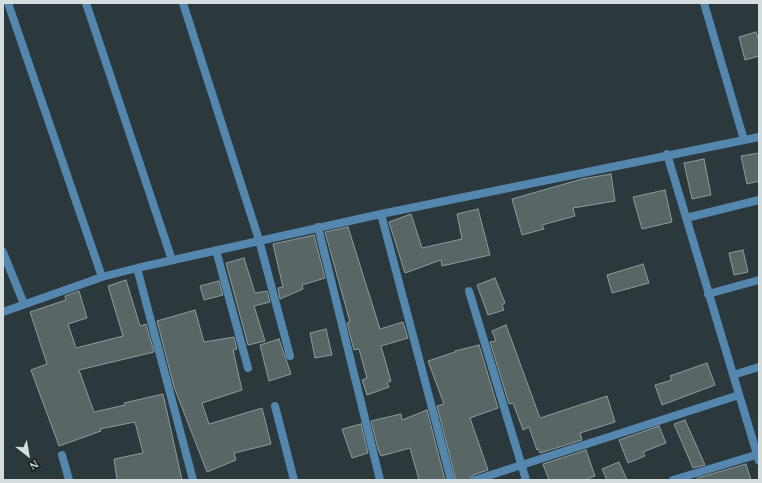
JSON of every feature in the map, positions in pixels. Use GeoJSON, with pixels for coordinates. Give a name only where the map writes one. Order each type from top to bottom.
{"type":"FeatureCollection","features":[{"type":"Feature","properties":{"kind":"street"},"geometry":{"type":"LineString","coordinates":[[8,3],[102,277]]}},
{"type":"Feature","properties":{"kind":"street"},"geometry":{"type":"LineString","coordinates":[[86,3],[172,260]]}},
{"type":"Feature","properties":{"kind":"street"},"geometry":{"type":"LineString","coordinates":[[183,3],[259,240],[290,356]]}},
{"type":"Feature","properties":{"kind":"street"},"geometry":{"type":"LineString","coordinates":[[704,3],[744,140]]}},
{"type":"Feature","properties":{"kind":"street"},"geometry":{"type":"LineString","coordinates":[[3,312],[102,277],[137,268],[318,227],[667,154],[759,137]]}},
{"type":"Feature","properties":{"kind":"street"},"geometry":{"type":"LineString","coordinates":[[667,154],[758,457],[673,480]]}},
{"type":"Feature","properties":{"kind":"street"},"geometry":{"type":"LineString","coordinates":[[686,218],[759,200]]}},
{"type":"Feature","properties":{"kind":"street"},"geometry":{"type":"LineString","coordinates":[[381,214],[451,480]]}},
{"type":"Feature","properties":{"kind":"street"},"geometry":{"type":"LineString","coordinates":[[318,227],[380,480]]}},
{"type":"Feature","properties":{"kind":"street"},"geometry":{"type":"LineString","coordinates":[[216,250],[248,368]]}},
{"type":"Feature","properties":{"kind":"street"},"geometry":{"type":"LineString","coordinates":[[3,252],[24,304]]}},
{"type":"Feature","properties":{"kind":"street"},"geometry":{"type":"LineString","coordinates":[[137,268],[193,480]]}},
{"type":"Feature","properties":{"kind":"street"},"geometry":{"type":"LineString","coordinates":[[708,294],[759,280]]}},
{"type":"Feature","properties":{"kind":"street"},"geometry":{"type":"LineString","coordinates":[[469,291],[526,480]]}},
{"type":"Feature","properties":{"kind":"street"},"geometry":{"type":"LineString","coordinates":[[733,375],[759,367]]}},
{"type":"Feature","properties":{"kind":"street"},"geometry":{"type":"LineString","coordinates":[[475,480],[739,395]]}},
{"type":"Feature","properties":{"kind":"street"},"geometry":{"type":"LineString","coordinates":[[275,406],[294,480]]}},
{"type":"Feature","properties":{"kind":"street"},"geometry":{"type":"LineString","coordinates":[[62,455],[69,480]]}},
{"type":"Feature","properties":{"kind":"building"},"geometry":{"type":"Polygon","coordinates":[[[756,32],[759,41],[759,56],[745,60],[739,37],[756,32]]]}},
{"type":"Feature","properties":{"kind":"building"},"geometry":{"type":"Polygon","coordinates":[[[759,153],[759,181],[747,184],[741,156],[759,153]]]}},
{"type":"Feature","properties":{"kind":"building"},"geometry":{"type":"Polygon","coordinates":[[[704,159],[711,195],[692,199],[684,163],[704,159]]]}},
{"type":"Feature","properties":{"kind":"building"},"geometry":{"type":"Polygon","coordinates":[[[611,174],[615,201],[573,208],[575,216],[542,225],[544,229],[522,235],[512,199],[582,179],[611,174]]]}},
{"type":"Feature","properties":{"kind":"building"},"geometry":{"type":"Polygon","coordinates":[[[665,190],[672,222],[642,229],[633,197],[665,190]]]}},
{"type":"Feature","properties":{"kind":"building"},"geometry":{"type":"Polygon","coordinates":[[[478,209],[490,255],[442,266],[441,260],[405,273],[389,222],[411,214],[422,248],[462,239],[457,214],[478,209]]]}},
{"type":"Feature","properties":{"kind":"building"},"geometry":{"type":"Polygon","coordinates":[[[348,227],[380,329],[403,322],[408,338],[381,346],[391,381],[387,383],[389,387],[367,395],[362,380],[367,378],[359,349],[354,350],[347,323],[350,322],[325,232],[348,227]]]}},
{"type":"Feature","properties":{"kind":"building"},"geometry":{"type":"Polygon","coordinates":[[[314,235],[325,278],[302,285],[303,289],[280,299],[278,288],[283,287],[273,244],[314,235]]]}},
{"type":"Feature","properties":{"kind":"building"},"geometry":{"type":"Polygon","coordinates":[[[743,250],[748,272],[734,275],[729,253],[743,250]]]}},
{"type":"Feature","properties":{"kind":"building"},"geometry":{"type":"Polygon","coordinates":[[[244,258],[255,293],[267,291],[270,302],[254,306],[265,341],[248,345],[226,263],[244,258]]]}},
{"type":"Feature","properties":{"kind":"building"},"geometry":{"type":"Polygon","coordinates":[[[643,264],[649,283],[612,293],[607,275],[643,264]]]}},
{"type":"Feature","properties":{"kind":"building"},"geometry":{"type":"Polygon","coordinates":[[[495,278],[505,303],[502,305],[504,310],[488,315],[477,285],[495,278]]]}},
{"type":"Feature","properties":{"kind":"building"},"geometry":{"type":"Polygon","coordinates":[[[126,280],[140,326],[146,324],[154,352],[79,370],[94,412],[163,394],[182,480],[117,480],[114,459],[143,453],[135,422],[100,429],[101,431],[59,446],[31,370],[47,364],[30,312],[66,300],[65,296],[79,291],[87,318],[68,324],[76,348],[123,336],[108,286],[126,280]]]}},
{"type":"Feature","properties":{"kind":"building"},"geometry":{"type":"Polygon","coordinates":[[[219,281],[223,295],[204,300],[200,286],[219,281]]]}},
{"type":"Feature","properties":{"kind":"building"},"geometry":{"type":"Polygon","coordinates":[[[195,310],[204,342],[234,337],[237,349],[233,350],[242,390],[202,403],[209,424],[262,408],[271,444],[234,453],[236,460],[207,472],[174,387],[157,321],[195,310]]]}},
{"type":"Feature","properties":{"kind":"building"},"geometry":{"type":"Polygon","coordinates":[[[506,325],[540,418],[607,396],[615,422],[580,433],[582,440],[540,453],[538,449],[537,450],[529,427],[523,430],[513,403],[509,404],[490,342],[496,341],[492,331],[506,325]]]}},
{"type":"Feature","properties":{"kind":"building"},"geometry":{"type":"Polygon","coordinates":[[[326,329],[332,355],[315,358],[310,333],[326,329]]]}},
{"type":"Feature","properties":{"kind":"building"},"geometry":{"type":"Polygon","coordinates":[[[279,339],[291,374],[269,381],[260,345],[279,339]]]}},
{"type":"Feature","properties":{"kind":"building"},"geometry":{"type":"Polygon","coordinates":[[[479,345],[498,408],[470,418],[488,470],[473,475],[470,480],[456,480],[437,406],[444,404],[428,361],[455,351],[479,345]]]}},
{"type":"Feature","properties":{"kind":"building"},"geometry":{"type":"Polygon","coordinates":[[[707,363],[715,385],[662,405],[655,385],[672,380],[670,376],[707,363]]]}},
{"type":"Feature","properties":{"kind":"building"},"geometry":{"type":"Polygon","coordinates":[[[427,410],[445,480],[419,480],[410,448],[381,456],[378,449],[371,421],[401,414],[402,420],[427,410]]]}},
{"type":"Feature","properties":{"kind":"building"},"geometry":{"type":"Polygon","coordinates":[[[685,420],[705,465],[693,468],[674,424],[685,420]]]}},
{"type":"Feature","properties":{"kind":"building"},"geometry":{"type":"Polygon","coordinates":[[[361,424],[368,453],[352,458],[342,429],[361,424]]]}},
{"type":"Feature","properties":{"kind":"building"},"geometry":{"type":"Polygon","coordinates":[[[659,426],[666,443],[643,452],[645,456],[628,463],[619,440],[659,426]]]}},
{"type":"Feature","properties":{"kind":"building"},"geometry":{"type":"Polygon","coordinates":[[[586,450],[595,476],[584,480],[549,480],[543,464],[586,450]]]}},
{"type":"Feature","properties":{"kind":"building"},"geometry":{"type":"Polygon","coordinates":[[[619,462],[627,480],[607,480],[602,469],[619,462]]]}},
{"type":"Feature","properties":{"kind":"building"},"geometry":{"type":"Polygon","coordinates":[[[746,464],[751,480],[698,480],[697,478],[746,464]]]}}]}
